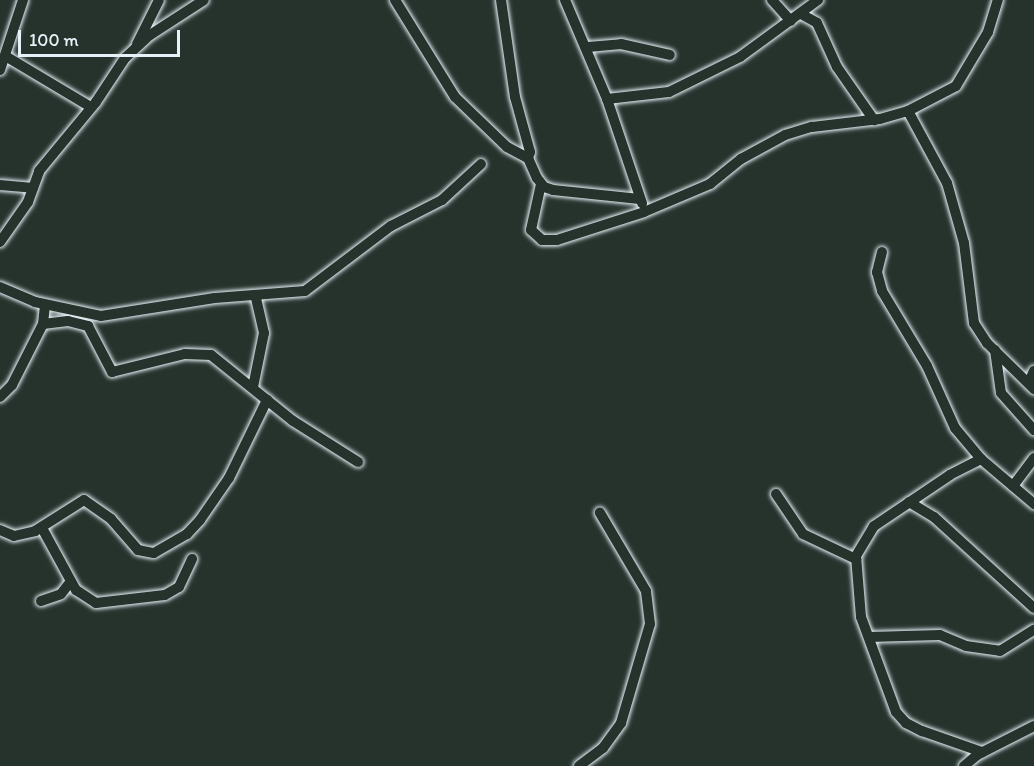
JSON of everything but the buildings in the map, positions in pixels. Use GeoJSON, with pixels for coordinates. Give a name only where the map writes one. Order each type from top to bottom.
{"type":"FeatureCollection","features":[{"type":"Feature","properties":{"kind":"street"},"geometry":{"type":"LineString","coordinates":[[0,70],[23,0]]}},
{"type":"Feature","properties":{"kind":"street"},"geometry":{"type":"LineString","coordinates":[[0,242],[28,202],[39,171],[134,50],[159,0]]}},
{"type":"Feature","properties":{"kind":"street"},"geometry":{"type":"LineString","coordinates":[[134,50],[204,0]]}},
{"type":"Feature","properties":{"kind":"street"},"geometry":{"type":"LineString","coordinates":[[395,0],[455,97],[507,147],[528,158],[541,184],[553,190],[640,199]]}},
{"type":"Feature","properties":{"kind":"street"},"geometry":{"type":"LineString","coordinates":[[501,0],[515,97],[530,152],[528,158]]}},
{"type":"Feature","properties":{"kind":"street"},"geometry":{"type":"LineString","coordinates":[[565,0],[577,34],[588,47],[593,73],[607,99],[644,212]]}},
{"type":"Feature","properties":{"kind":"street"},"geometry":{"type":"LineString","coordinates":[[772,0],[791,21]]}},
{"type":"Feature","properties":{"kind":"street"},"geometry":{"type":"LineString","coordinates":[[607,99],[669,92],[740,57],[818,0]]}},
{"type":"Feature","properties":{"kind":"street"},"geometry":{"type":"LineString","coordinates":[[541,184],[531,230],[542,240],[575,236],[644,212],[710,184],[748,154],[785,135],[812,127],[874,120],[908,111],[956,86],[988,32],[998,0]]}},
{"type":"Feature","properties":{"kind":"street"},"geometry":{"type":"LineString","coordinates":[[801,14],[817,23],[841,73],[874,120]]}},
{"type":"Feature","properties":{"kind":"street"},"geometry":{"type":"LineString","coordinates":[[588,47],[621,44],[670,54]]}},
{"type":"Feature","properties":{"kind":"street"},"geometry":{"type":"LineString","coordinates":[[6,57],[91,107]]}},
{"type":"Feature","properties":{"kind":"street"},"geometry":{"type":"LineString","coordinates":[[908,111],[947,183],[964,243],[974,323],[995,350],[1031,386]]}},
{"type":"Feature","properties":{"kind":"street"},"geometry":{"type":"LineString","coordinates":[[0,287],[45,304],[101,316],[215,298],[256,297],[309,290],[392,226],[442,200],[481,164]]}},
{"type":"Feature","properties":{"kind":"street"},"geometry":{"type":"LineString","coordinates":[[0,185],[33,188]]}},
{"type":"Feature","properties":{"kind":"street"},"geometry":{"type":"LineString","coordinates":[[882,252],[877,272],[890,310],[927,366],[955,428],[981,459],[1034,504]]}},
{"type":"Feature","properties":{"kind":"street"},"geometry":{"type":"LineString","coordinates":[[253,387],[264,333],[256,297]]}},
{"type":"Feature","properties":{"kind":"street"},"geometry":{"type":"LineString","coordinates":[[0,398],[12,385],[43,324],[45,304]]}},
{"type":"Feature","properties":{"kind":"street"},"geometry":{"type":"LineString","coordinates":[[43,324],[68,321],[88,326],[112,372],[202,353],[227,365],[267,400],[358,462]]}},
{"type":"Feature","properties":{"kind":"street"},"geometry":{"type":"LineString","coordinates":[[995,350],[1001,393],[1034,430]]}},
{"type":"Feature","properties":{"kind":"street"},"geometry":{"type":"LineString","coordinates":[[1031,386],[1034,371]]}},
{"type":"Feature","properties":{"kind":"street"},"geometry":{"type":"LineString","coordinates":[[0,530],[14,536],[42,528],[84,500],[111,519],[144,554],[154,553],[187,534],[229,478],[267,400]]}},
{"type":"Feature","properties":{"kind":"street"},"geometry":{"type":"LineString","coordinates":[[1013,486],[1034,458]]}},
{"type":"Feature","properties":{"kind":"street"},"geometry":{"type":"LineString","coordinates":[[981,459],[874,526],[862,541],[856,559],[861,616],[883,685],[906,723],[982,752]]}},
{"type":"Feature","properties":{"kind":"street"},"geometry":{"type":"LineString","coordinates":[[776,494],[803,534],[856,559]]}},
{"type":"Feature","properties":{"kind":"street"},"geometry":{"type":"LineString","coordinates":[[909,502],[934,517],[1034,608]]}},
{"type":"Feature","properties":{"kind":"street"},"geometry":{"type":"LineString","coordinates":[[579,766],[603,748],[621,723],[650,624],[646,591],[600,513]]}},
{"type":"Feature","properties":{"kind":"street"},"geometry":{"type":"LineString","coordinates":[[42,528],[83,598],[102,604],[165,595],[179,587],[192,559]]}},
{"type":"Feature","properties":{"kind":"street"},"geometry":{"type":"LineString","coordinates":[[41,601],[55,598],[71,581]]}},
{"type":"Feature","properties":{"kind":"street"},"geometry":{"type":"LineString","coordinates":[[869,637],[940,635],[966,646],[1000,651],[1034,630]]}},
{"type":"Feature","properties":{"kind":"street"},"geometry":{"type":"LineString","coordinates":[[964,766],[982,752],[1034,726]]}}]}
